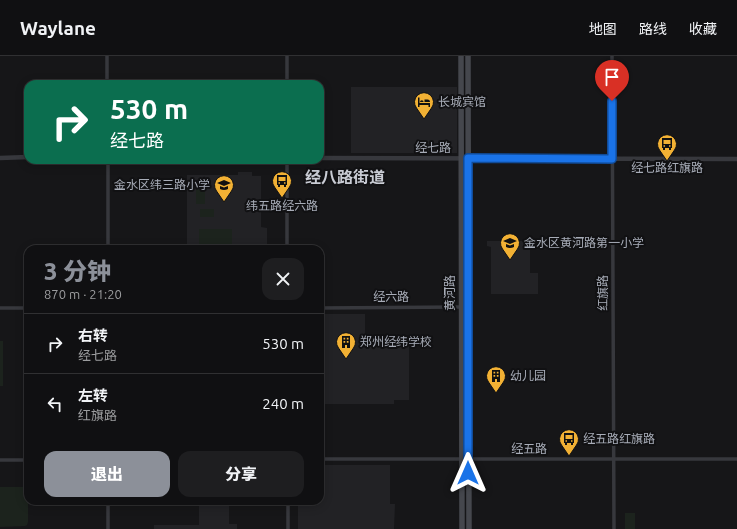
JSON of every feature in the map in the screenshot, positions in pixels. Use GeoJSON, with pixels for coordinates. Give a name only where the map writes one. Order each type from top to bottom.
{"type":"FeatureCollection","features":[{"type":"Feature","properties":{"kind":"main road","name":"黄河路"},"geometry":{"type":"LineString","coordinates":[[461,56],[462,529]]}},
{"type":"Feature","properties":{"kind":"main road","name":"黄河路"},"geometry":{"type":"LineString","coordinates":[[468,56],[468,529]]}},
{"type":"Feature","properties":{"kind":"street"},"geometry":{"type":"LineString","coordinates":[[107,56],[107,80]]}},
{"type":"Feature","properties":{"kind":"street"},"geometry":{"type":"LineString","coordinates":[[287,56],[287,80]]}},
{"type":"Feature","properties":{"kind":"street","name":"红旗路"},"geometry":{"type":"LineString","coordinates":[[612,56],[614,529]]}},
{"type":"Feature","properties":{"kind":"street"},"geometry":{"type":"LineString","coordinates":[[0,158],[24,158]]}},
{"type":"Feature","properties":{"kind":"street","name":"经七路"},"geometry":{"type":"LineString","coordinates":[[324,158],[737,159]]}},
{"type":"Feature","properties":{"kind":"street"},"geometry":{"type":"LineString","coordinates":[[108,164],[108,245]]}},
{"type":"Feature","properties":{"kind":"street"},"geometry":{"type":"LineString","coordinates":[[287,164],[287,245]]}},
{"type":"Feature","properties":{"kind":"street","name":"经六路"},"geometry":{"type":"LineString","coordinates":[[324,308],[461,307]]}},
{"type":"Feature","properties":{"kind":"street"},"geometry":{"type":"LineString","coordinates":[[0,308],[24,308]]}},
{"type":"Feature","properties":{"kind":"street","name":"经五路"},"geometry":{"type":"LineString","coordinates":[[324,459],[737,459]]}},
{"type":"Feature","properties":{"kind":"street"},"geometry":{"type":"LineString","coordinates":[[0,460],[24,460]]}},
{"type":"Feature","properties":{"kind":"street"},"geometry":{"type":"LineString","coordinates":[[108,505],[108,529]]}},
{"type":"Feature","properties":{"kind":"street"},"geometry":{"type":"LineString","coordinates":[[288,505],[288,529]]}},
{"type":"Feature","properties":{"kind":"shaded area","name":"长城宾馆"},"geometry":{"type":"Polygon","coordinates":[[[351,87],[457,87],[457,153],[351,153],[351,87]]]}},
{"type":"Feature","properties":{"kind":"shaded area","name":"金水区纬三路小学"},"geometry":{"type":"Polygon","coordinates":[[[238,172],[252,172],[252,176],[261,176],[261,227],[267,228],[267,245],[187,245],[187,175],[238,175],[238,172]]]}},
{"type":"Feature","properties":{"kind":"shaded area"},"geometry":{"type":"Polygon","coordinates":[[[196,188],[205,188],[205,204],[196,204],[196,188]]]}},
{"type":"Feature","properties":{"kind":"shaded area"},"geometry":{"type":"Polygon","coordinates":[[[200,209],[214,209],[214,217],[200,217],[200,209]]]}},
{"type":"Feature","properties":{"kind":"shaded area"},"geometry":{"type":"Polygon","coordinates":[[[199,229],[232,229],[232,245],[199,245],[199,229]]]}},
{"type":"Feature","properties":{"kind":"shaded area","name":"金水区黄河路第一小学"},"geometry":{"type":"Polygon","coordinates":[[[487,241],[530,241],[530,273],[538,273],[538,294],[491,294],[491,247],[487,246],[487,241]]]}},
{"type":"Feature","properties":{"kind":"shaded area"},"geometry":{"type":"Polygon","coordinates":[[[324,314],[365,314],[365,345],[409,345],[409,400],[394,400],[394,404],[324,404],[324,314]]]}},
{"type":"Feature","properties":{"kind":"shaded area"},"geometry":{"type":"Polygon","coordinates":[[[0,341],[3,341],[3,386],[0,386],[0,341]]]}},
{"type":"Feature","properties":{"kind":"shaded area"},"geometry":{"type":"Polygon","coordinates":[[[324,465],[390,465],[390,504],[395,504],[394,529],[298,529],[298,505],[324,505],[324,465]]]}},
{"type":"Feature","properties":{"kind":"shaded area"},"geometry":{"type":"Polygon","coordinates":[[[0,487],[24,487],[24,505],[28,505],[27,525],[0,527],[0,487]]]}},
{"type":"Feature","properties":{"kind":"shaded area"},"geometry":{"type":"Polygon","coordinates":[[[199,505],[229,505],[229,524],[237,524],[237,529],[154,529],[154,525],[199,525],[199,505]]]}},
{"type":"Feature","properties":{"kind":"shaded area"},"geometry":{"type":"Polygon","coordinates":[[[625,513],[635,513],[635,529],[625,529],[625,513]]]}},
{"type":"Feature","properties":{"kind":"place","name":"长城宾馆"},"geometry":{"type":"Point","coordinates":[424,119]}},
{"type":"Feature","properties":{"kind":"place","name":"经七路红旗路"},"geometry":{"type":"Point","coordinates":[667,161]}},
{"type":"Feature","properties":{"kind":"place","name":"纬五路经六路"},"geometry":{"type":"Point","coordinates":[282,198]}},
{"type":"Feature","properties":{"kind":"place","name":"金水区纬三路小学"},"geometry":{"type":"Point","coordinates":[224,202]}},
{"type":"Feature","properties":{"kind":"place","name":"金水区黄河路第一小学"},"geometry":{"type":"Point","coordinates":[510,260]}},
{"type":"Feature","properties":{"kind":"place","name":"郑州经纬学校"},"geometry":{"type":"Point","coordinates":[346,359]}},
{"type":"Feature","properties":{"kind":"place","name":"幼儿园"},"geometry":{"type":"Point","coordinates":[496,393]}},
{"type":"Feature","properties":{"kind":"place","name":"经五路红旗路"},"geometry":{"type":"Point","coordinates":[569,456]}},
{"type":"Feature","properties":{"kind":"district","name":"经八路街道"},"geometry":{"type":"Point","coordinates":[345,177]}},
{"type":"Feature","properties":{"kind":"route"},"geometry":{"type":"LineString","coordinates":[[468,473],[468,158],[612,159],[612,101]]}}]}
